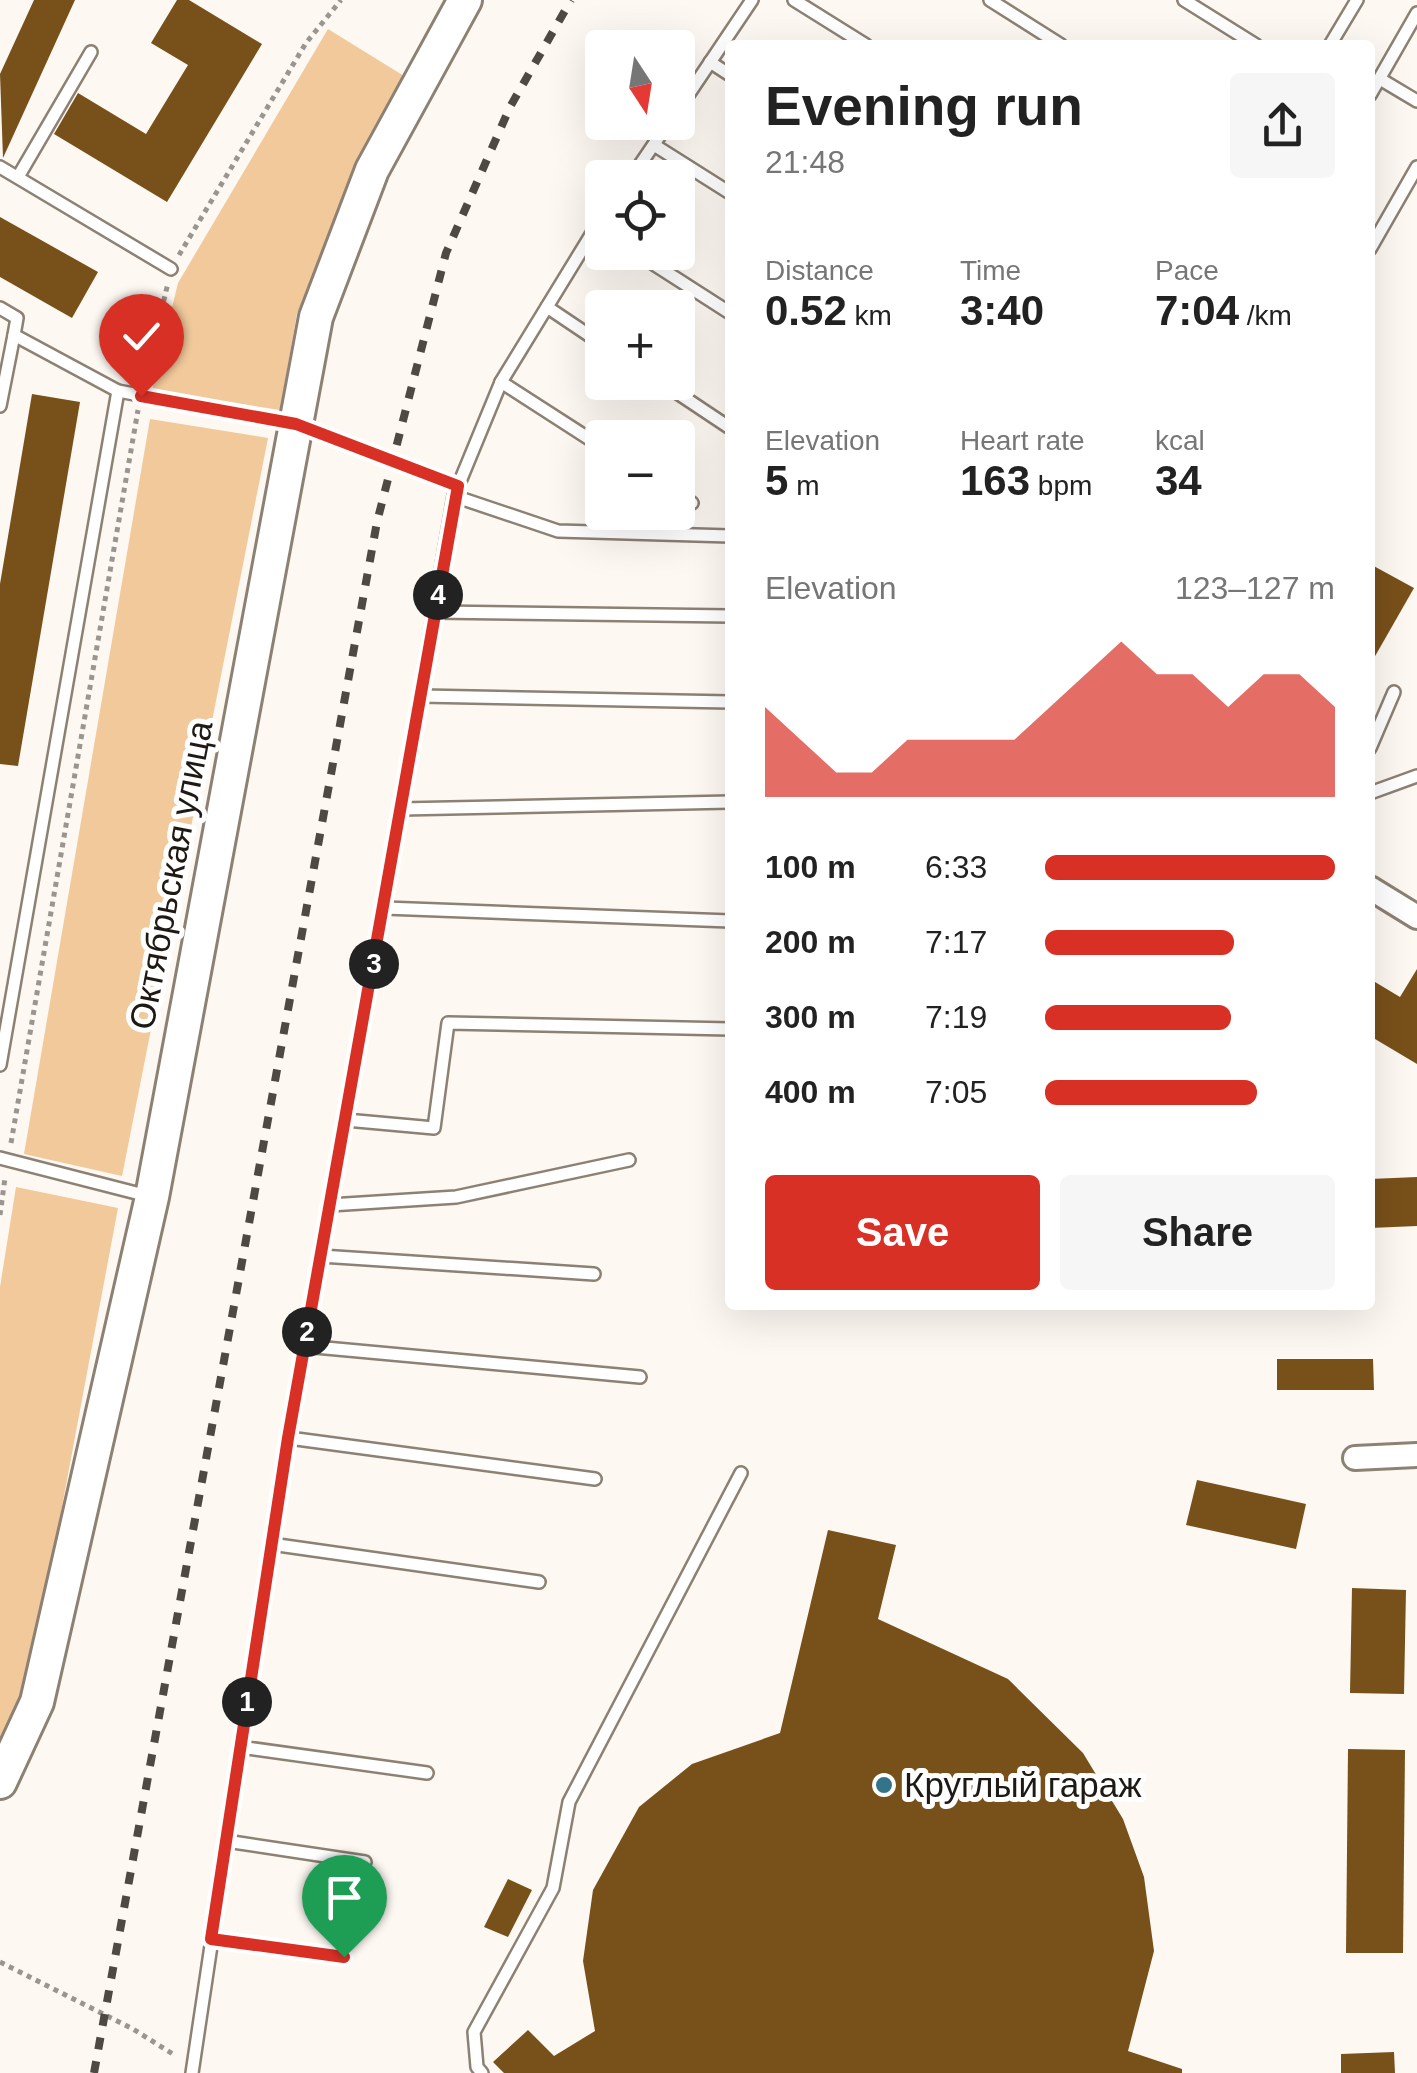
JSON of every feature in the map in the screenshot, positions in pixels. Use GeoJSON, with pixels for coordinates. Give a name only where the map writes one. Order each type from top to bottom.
{"type":"FeatureCollection","features":[{"type":"Feature","properties":{"kind":"main road","name":"Октябрьская улица"},"geometry":{"type":"LineString","coordinates":[[0,1782],[37,1702],[152,1197],[316,317],[372,170],[465,0]]}},
{"type":"Feature","properties":{"kind":"street"},"geometry":{"type":"LineString","coordinates":[[1375,891],[1417,917]]}},
{"type":"Feature","properties":{"kind":"street"},"geometry":{"type":"LineString","coordinates":[[1355,1458],[1417,1455]]}},
{"type":"Feature","properties":{"kind":"lane"},"geometry":{"type":"LineString","coordinates":[[695,84],[752,0]]}},
{"type":"Feature","properties":{"kind":"lane"},"geometry":{"type":"LineString","coordinates":[[794,0],[858,40]]}},
{"type":"Feature","properties":{"kind":"lane"},"geometry":{"type":"LineString","coordinates":[[990,0],[1053,40]]}},
{"type":"Feature","properties":{"kind":"lane"},"geometry":{"type":"LineString","coordinates":[[1184,0],[1248,40]]}},
{"type":"Feature","properties":{"kind":"lane"},"geometry":{"type":"LineString","coordinates":[[1333,40],[1358,0]]}},
{"type":"Feature","properties":{"kind":"lane"},"geometry":{"type":"LineString","coordinates":[[1375,87],[1417,13]]}},
{"type":"Feature","properties":{"kind":"lane"},"geometry":{"type":"LineString","coordinates":[[18,178],[91,52]]}},
{"type":"Feature","properties":{"kind":"lane"},"geometry":{"type":"LineString","coordinates":[[710,62],[725,72]]}},
{"type":"Feature","properties":{"kind":"lane"},"geometry":{"type":"LineString","coordinates":[[1380,79],[1417,101]]}},
{"type":"Feature","properties":{"kind":"lane"},"geometry":{"type":"LineString","coordinates":[[643,160],[657,140]]}},
{"type":"Feature","properties":{"kind":"lane"},"geometry":{"type":"LineString","coordinates":[[654,145],[725,190]]}},
{"type":"Feature","properties":{"kind":"lane"},"geometry":{"type":"LineString","coordinates":[[0,167],[171,269]]}},
{"type":"Feature","properties":{"kind":"lane"},"geometry":{"type":"LineString","coordinates":[[1375,240],[1417,167]]}},
{"type":"Feature","properties":{"kind":"lane"},"geometry":{"type":"LineString","coordinates":[[192,2069],[288,1438],[456,491],[501,382],[585,248]]}},
{"type":"Feature","properties":{"kind":"lane"},"geometry":{"type":"LineString","coordinates":[[662,270],[725,311]]}},
{"type":"Feature","properties":{"kind":"lane"},"geometry":{"type":"LineString","coordinates":[[547,307],[585,333]]}},
{"type":"Feature","properties":{"kind":"lane"},"geometry":{"type":"LineString","coordinates":[[0,308],[16,318],[0,406]]}},
{"type":"Feature","properties":{"kind":"lane"},"geometry":{"type":"LineString","coordinates":[[14,336],[118,391],[296,424]]}},
{"type":"Feature","properties":{"kind":"lane"},"geometry":{"type":"LineString","coordinates":[[501,382],[585,435]]}},
{"type":"Feature","properties":{"kind":"lane"},"geometry":{"type":"LineString","coordinates":[[0,1066],[118,391]]}},
{"type":"Feature","properties":{"kind":"lane"},"geometry":{"type":"LineString","coordinates":[[688,400],[725,425]]}},
{"type":"Feature","properties":{"kind":"lane"},"geometry":{"type":"LineString","coordinates":[[456,491],[558,531],[725,536]]}},
{"type":"Feature","properties":{"kind":"lane"},"geometry":{"type":"LineString","coordinates":[[435,612],[725,616]]}},
{"type":"Feature","properties":{"kind":"lane"},"geometry":{"type":"LineString","coordinates":[[1375,736],[1394,692]]}},
{"type":"Feature","properties":{"kind":"lane"},"geometry":{"type":"LineString","coordinates":[[421,696],[725,702]]}},
{"type":"Feature","properties":{"kind":"lane"},"geometry":{"type":"LineString","coordinates":[[1375,792],[1417,776]]}},
{"type":"Feature","properties":{"kind":"lane"},"geometry":{"type":"LineString","coordinates":[[402,809],[725,802]]}},
{"type":"Feature","properties":{"kind":"lane"},"geometry":{"type":"LineString","coordinates":[[385,908],[725,920]]}},
{"type":"Feature","properties":{"kind":"lane"},"geometry":{"type":"LineString","coordinates":[[346,1120],[434,1128],[448,1023],[725,1029]]}},
{"type":"Feature","properties":{"kind":"lane"},"geometry":{"type":"LineString","coordinates":[[4,1159],[152,1197]]}},
{"type":"Feature","properties":{"kind":"lane"},"geometry":{"type":"LineString","coordinates":[[330,1205],[456,1197],[628,1160]]}},
{"type":"Feature","properties":{"kind":"lane"},"geometry":{"type":"LineString","coordinates":[[321,1256],[594,1274]]}},
{"type":"Feature","properties":{"kind":"lane"},"geometry":{"type":"LineString","coordinates":[[304,1346],[640,1377]]}},
{"type":"Feature","properties":{"kind":"lane"},"geometry":{"type":"LineString","coordinates":[[288,1438],[595,1479]]}},
{"type":"Feature","properties":{"kind":"lane"},"geometry":{"type":"LineString","coordinates":[[482,2073],[477,2067],[474,2032],[553,1888],[570,1802],[741,1473]]}},
{"type":"Feature","properties":{"kind":"lane"},"geometry":{"type":"LineString","coordinates":[[271,1544],[539,1582]]}},
{"type":"Feature","properties":{"kind":"lane"},"geometry":{"type":"LineString","coordinates":[[240,1747],[427,1773]]}},
{"type":"Feature","properties":{"kind":"lane"},"geometry":{"type":"LineString","coordinates":[[226,1841],[365,1862]]}},
{"type":"Feature","properties":{"kind":"lane"},"geometry":{"type":"LineString","coordinates":[[211,1939],[344,1957]]}},
{"type":"Feature","properties":{"kind":"path"},"geometry":{"type":"LineString","coordinates":[[0,1215],[4,1159],[141,396],[171,269],[306,43],[341,0]]}},
{"type":"Feature","properties":{"kind":"path"},"geometry":{"type":"LineString","coordinates":[[296,424],[456,491]]}},
{"type":"Feature","properties":{"kind":"path"},"geometry":{"type":"LineString","coordinates":[[0,1962],[133,2029],[192,2069]]}},
{"type":"Feature","properties":{"kind":"shaded area"},"geometry":{"type":"Polygon","coordinates":[[[328,29],[404,76],[297,313],[280,410],[152,390],[178,283],[328,29]]]}},
{"type":"Feature","properties":{"kind":"shaded area"},"geometry":{"type":"Polygon","coordinates":[[[150,419],[268,438],[122,1176],[24,1154],[150,419]]]}},
{"type":"Feature","properties":{"kind":"shaded area"},"geometry":{"type":"Polygon","coordinates":[[[16,1187],[118,1208],[32,1666],[0,1742],[0,1287],[16,1187]]]}},
{"type":"Feature","properties":{"kind":"building"},"geometry":{"type":"Polygon","coordinates":[[[34,0],[75,0],[3,158],[0,74],[34,0]]]}},
{"type":"Feature","properties":{"kind":"building"},"geometry":{"type":"Polygon","coordinates":[[[177,0],[189,0],[262,44],[167,202],[54,134],[78,93],[146,134],[188,65],[151,43],[177,0]]]}},
{"type":"Feature","properties":{"kind":"building"},"geometry":{"type":"Polygon","coordinates":[[[0,217],[98,272],[72,318],[0,277],[0,217]]]}},
{"type":"Feature","properties":{"kind":"building"},"geometry":{"type":"Polygon","coordinates":[[[32,394],[80,402],[18,766],[0,764],[0,584],[32,394]]]}},
{"type":"Feature","properties":{"kind":"building"},"geometry":{"type":"Polygon","coordinates":[[[1375,567],[1414,588],[1375,656],[1375,567]]]}},
{"type":"Feature","properties":{"kind":"building"},"geometry":{"type":"Polygon","coordinates":[[[1417,969],[1417,1064],[1375,1039],[1375,982],[1400,997],[1417,969]]]}},
{"type":"Feature","properties":{"kind":"building"},"geometry":{"type":"Polygon","coordinates":[[[1417,1177],[1417,1226],[1375,1228],[1375,1179],[1417,1177]]]}},
{"type":"Feature","properties":{"kind":"building"},"geometry":{"type":"Polygon","coordinates":[[[1277,1359],[1373,1359],[1374,1390],[1277,1390],[1277,1359]]]}},
{"type":"Feature","properties":{"kind":"building"},"geometry":{"type":"Polygon","coordinates":[[[1197,1480],[1306,1504],[1296,1549],[1186,1525],[1197,1480]]]}},
{"type":"Feature","properties":{"kind":"building","name":"Круглый гараж"},"geometry":{"type":"Polygon","coordinates":[[[828,1530],[896,1545],[878,1619],[1008,1679],[1083,1753],[1123,1819],[1144,1877],[1154,1951],[1128,2051],[1182,2069],[1182,2073],[504,2073],[493,2062],[528,2030],[554,2056],[595,2031],[583,1961],[593,1890],[639,1807],[692,1764],[780,1733],[828,1530]]]}},
{"type":"Feature","properties":{"kind":"building"},"geometry":{"type":"Polygon","coordinates":[[[1352,1588],[1406,1590],[1404,1694],[1350,1693],[1352,1588]]]}},
{"type":"Feature","properties":{"kind":"building"},"geometry":{"type":"Polygon","coordinates":[[[1348,1749],[1405,1750],[1403,1953],[1346,1953],[1348,1749]]]}},
{"type":"Feature","properties":{"kind":"building"},"geometry":{"type":"Polygon","coordinates":[[[508,1879],[532,1890],[508,1937],[484,1927],[508,1879]]]}},
{"type":"Feature","properties":{"kind":"building"},"geometry":{"type":"Polygon","coordinates":[[[1394,2052],[1395,2073],[1341,2073],[1341,2054],[1394,2052]]]}},
{"type":"Feature","properties":{"kind":"railway"},"geometry":{"type":"LineString","coordinates":[[94,2073],[377,522],[446,253],[510,107],[571,0]]}},
{"type":"Feature","properties":{"kind":"place","name":"Круглый гараж"},"geometry":{"type":"Point","coordinates":[884,1785]}},
{"type":"Feature","properties":{"kind":"route"},"geometry":{"type":"LineString","coordinates":[[141,396],[296,424],[458,486],[288,1438],[211,1939],[344,1957]]}}]}
